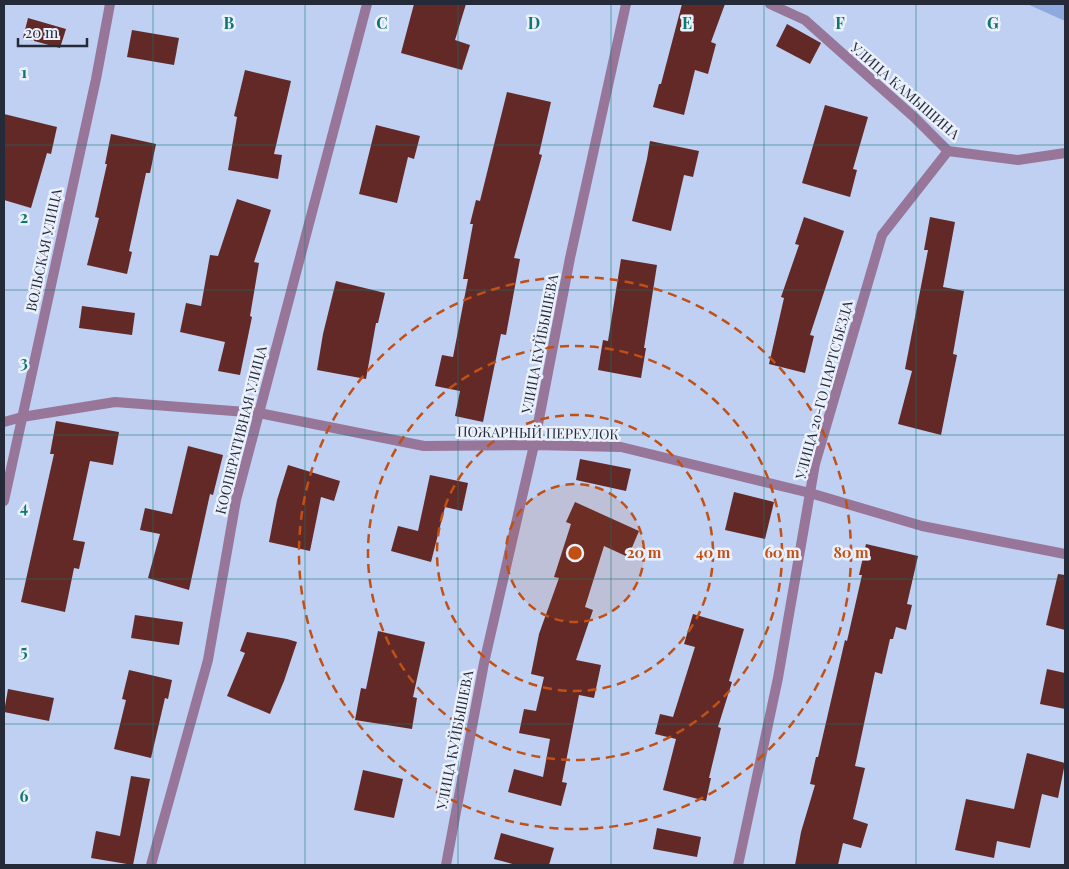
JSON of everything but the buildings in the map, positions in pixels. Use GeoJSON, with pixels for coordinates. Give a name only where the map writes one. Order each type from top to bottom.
{"type":"FeatureCollection","features":[{"type":"Feature","properties":{"kind":"street","name":"ВОЛЬСКАЯ УЛИЦА"},"geometry":{"type":"LineString","coordinates":[[4,501],[96,79],[110,4]]}},
{"type":"Feature","properties":{"kind":"street","name":"КООПЕРАТИВНАЯ УЛИЦА"},"geometry":{"type":"LineString","coordinates":[[151,865],[208,660],[236,500],[367,4]]}},
{"type":"Feature","properties":{"kind":"street","name":"УЛИЦА КУЙБЫШЕВА"},"geometry":{"type":"LineString","coordinates":[[446,865],[484,663],[534,445],[570,258],[626,4]]}},
{"type":"Feature","properties":{"kind":"street","name":"УЛИЦА КАМЫШИНА"},"geometry":{"type":"LineString","coordinates":[[770,4],[805,20],[915,118],[948,151],[1018,160],[1065,153]]}},
{"type":"Feature","properties":{"kind":"street","name":"УЛИЦА 20-ГО ПАРТСЪЕЗДА"},"geometry":{"type":"LineString","coordinates":[[738,865],[778,678],[815,464],[882,235],[948,151]]}},
{"type":"Feature","properties":{"kind":"street","name":"ПОЖАРНЫЙ ПЕРЕУЛОК"},"geometry":{"type":"LineString","coordinates":[[4,422],[22,416],[115,402],[259,413],[424,446],[534,445],[621,447],[810,493],[922,526],[1065,554]]}},
{"type":"Feature","properties":{"kind":"water"},"geometry":{"type":"Polygon","coordinates":[[[1027,4],[1065,4],[1065,21],[1027,4]]]}}]}
